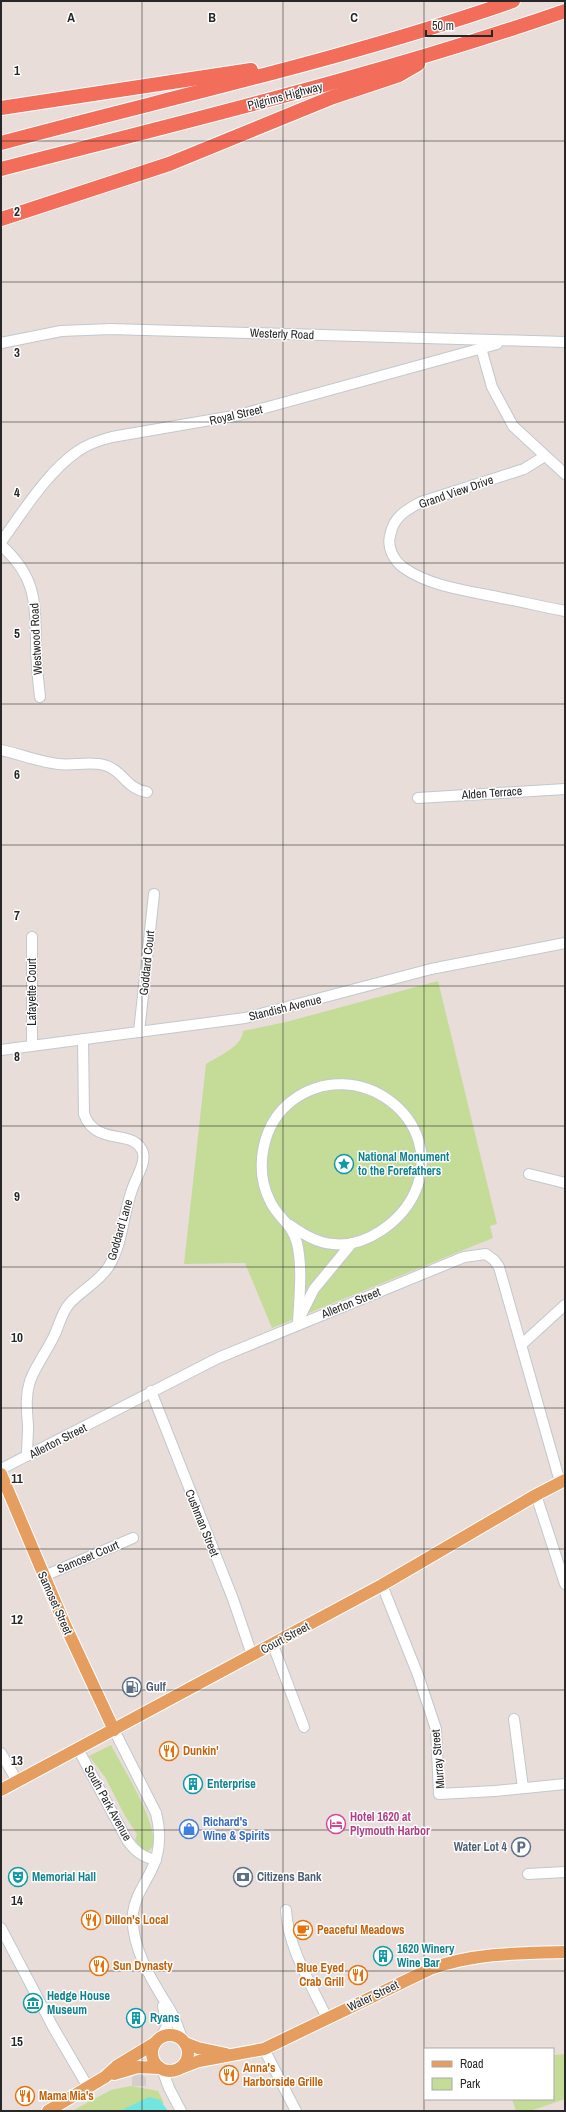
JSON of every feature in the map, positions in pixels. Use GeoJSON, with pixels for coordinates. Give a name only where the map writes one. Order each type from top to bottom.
{"type":"FeatureCollection","features":[{"type":"Feature","properties":{"kind":"highway"},"geometry":{"type":"LineString","coordinates":[[1,143],[325,58],[468,16],[513,1]]}},
{"type":"Feature","properties":{"kind":"highway","name":"Pilgrims Highway"},"geometry":{"type":"LineString","coordinates":[[1,169],[356,77],[437,53],[565,11]]}},
{"type":"Feature","properties":{"kind":"highway"},"geometry":{"type":"LineString","coordinates":[[1,219],[169,164],[333,96],[399,75],[437,53]]}},
{"type":"Feature","properties":{"kind":"highway"},"geometry":{"type":"LineString","coordinates":[[1,108],[325,58]]}},
{"type":"Feature","properties":{"kind":"main road","name":"Samoset Street"},"geometry":{"type":"LineString","coordinates":[[1,1474],[44,1576],[114,1730]]}},
{"type":"Feature","properties":{"kind":"main road","name":"Court Street"},"geometry":{"type":"LineString","coordinates":[[1,1790],[273,1644],[563,1481]]}},
{"type":"Feature","properties":{"kind":"main road","name":"Water Street"},"geometry":{"type":"LineString","coordinates":[[178,2069],[198,2061],[264,2049],[430,1968],[454,1960],[485,1956],[565,1952]]}},
{"type":"Feature","properties":{"kind":"main road"},"geometry":{"type":"LineString","coordinates":[[48,2111],[105,2077],[138,2066],[169,2071],[178,2069],[183,2065],[188,2056],[184,2042],[176,2036],[158,2040],[117,2066],[105,2077]]}},
{"type":"Feature","properties":{"kind":"main road"},"geometry":{"type":"LineString","coordinates":[[158,2040],[152,2057],[161,2069]]}},
{"type":"Feature","properties":{"kind":"main road","name":"Water Street"},"geometry":{"type":"LineString","coordinates":[[184,2042],[203,2049],[234,2055]]}},
{"type":"Feature","properties":{"kind":"street","name":"Westerly Road"},"geometry":{"type":"LineString","coordinates":[[1,343],[61,331],[111,329],[565,342]]}},
{"type":"Feature","properties":{"kind":"street","name":"Royal Street"},"geometry":{"type":"LineString","coordinates":[[1,544],[39,491],[59,468],[77,451],[92,443],[112,437],[239,416],[508,341]]}},
{"type":"Feature","properties":{"kind":"street"},"geometry":{"type":"LineString","coordinates":[[481,348],[492,387],[513,426],[565,474]]}},
{"type":"Feature","properties":{"kind":"street","name":"Grand View Drive"},"geometry":{"type":"LineString","coordinates":[[545,456],[524,469],[421,502],[400,515],[394,522],[389,542],[395,560],[410,572],[435,583],[565,611]]}},
{"type":"Feature","properties":{"kind":"street","name":"Westwood Road"},"geometry":{"type":"LineString","coordinates":[[1,544],[24,570],[33,592],[36,614],[36,643],[40,697]]}},
{"type":"Feature","properties":{"kind":"street"},"geometry":{"type":"LineString","coordinates":[[1,750],[56,764],[102,764],[112,767],[133,788],[147,792]]}},
{"type":"Feature","properties":{"kind":"street","name":"Alden Terrace"},"geometry":{"type":"LineString","coordinates":[[418,798],[565,789]]}},
{"type":"Feature","properties":{"kind":"street","name":"Goddard Court"},"geometry":{"type":"LineString","coordinates":[[139,1032],[154,894]]}},
{"type":"Feature","properties":{"kind":"street","name":"Lafayette Court"},"geometry":{"type":"LineString","coordinates":[[32,937],[32,1046]]}},
{"type":"Feature","properties":{"kind":"street","name":"Standish Avenue"},"geometry":{"type":"LineString","coordinates":[[1,1050],[245,1018],[431,969],[565,943]]}},
{"type":"Feature","properties":{"kind":"street","name":"Goddard Lane"},"geometry":{"type":"LineString","coordinates":[[27,1456],[28,1427],[26,1402],[30,1381],[55,1334],[64,1310],[100,1276],[113,1258],[126,1205],[143,1159],[137,1143],[129,1139],[100,1133],[92,1129],[87,1123],[84,1114],[83,1039]]}},
{"type":"Feature","properties":{"kind":"street"},"geometry":{"type":"LineString","coordinates":[[339,1084],[355,1084],[389,1099],[400,1109],[414,1132],[421,1162],[421,1176],[415,1192],[400,1214],[378,1232],[352,1243],[332,1244],[317,1240],[302,1234],[290,1225],[282,1219],[271,1203],[261,1172],[262,1154],[272,1124],[281,1110],[307,1092],[339,1084]]}},
{"type":"Feature","properties":{"kind":"street"},"geometry":{"type":"LineString","coordinates":[[529,1174],[565,1183]]}},
{"type":"Feature","properties":{"kind":"street"},"geometry":{"type":"LineString","coordinates":[[290,1225],[298,1249],[300,1267],[298,1324]]}},
{"type":"Feature","properties":{"kind":"street"},"geometry":{"type":"LineString","coordinates":[[298,1324],[314,1289],[352,1243]]}},
{"type":"Feature","properties":{"kind":"street","name":"Allerton Street"},"geometry":{"type":"LineString","coordinates":[[1,1469],[218,1358],[464,1257],[486,1254],[494,1260],[499,1267],[521,1345],[563,1481]]}},
{"type":"Feature","properties":{"kind":"street"},"geometry":{"type":"LineString","coordinates":[[521,1345],[565,1305]]}},
{"type":"Feature","properties":{"kind":"street","name":"Cushman Street"},"geometry":{"type":"LineString","coordinates":[[151,1391],[233,1599],[252,1655]]}},
{"type":"Feature","properties":{"kind":"street"},"geometry":{"type":"LineString","coordinates":[[536,1495],[565,1584]]}},
{"type":"Feature","properties":{"kind":"street","name":"Samoset Court"},"geometry":{"type":"LineString","coordinates":[[44,1576],[133,1538]]}},
{"type":"Feature","properties":{"kind":"street","name":"Murray Street"},"geometry":{"type":"LineString","coordinates":[[382,1584],[418,1675],[436,1729],[439,1794],[565,1784]]}},
{"type":"Feature","properties":{"kind":"street"},"geometry":{"type":"LineString","coordinates":[[273,1644],[304,1727]]}},
{"type":"Feature","properties":{"kind":"street"},"geometry":{"type":"LineString","coordinates":[[514,1719],[523,1788]]}},
{"type":"Feature","properties":{"kind":"street"},"geometry":{"type":"LineString","coordinates":[[114,1730],[156,1812],[160,1836],[156,1860],[138,1893],[134,1905],[133,1930],[144,1962],[162,2000],[167,2026],[158,2040]]}},
{"type":"Feature","properties":{"kind":"street","name":"South Park Avenue"},"geometry":{"type":"LineString","coordinates":[[78,1749],[127,1840],[135,1851],[146,1858],[156,1860]]}},
{"type":"Feature","properties":{"kind":"street"},"geometry":{"type":"LineString","coordinates":[[1,1753],[17,1781]]}},
{"type":"Feature","properties":{"kind":"street"},"geometry":{"type":"LineString","coordinates":[[528,1874],[565,1872]]}},
{"type":"Feature","properties":{"kind":"street"},"geometry":{"type":"LineString","coordinates":[[286,1910],[286,1924],[292,1943],[327,2018]]}},
{"type":"Feature","properties":{"kind":"street"},"geometry":{"type":"LineString","coordinates":[[1,1928],[53,2027],[88,2087]]}},
{"type":"Feature","properties":{"kind":"street"},"geometry":{"type":"LineString","coordinates":[[162,2000],[169,2008],[184,2042]]}},
{"type":"Feature","properties":{"kind":"street"},"geometry":{"type":"LineString","coordinates":[[264,2049],[296,2111]]}},
{"type":"Feature","properties":{"kind":"street"},"geometry":{"type":"LineString","coordinates":[[161,2069],[180,2111]]}},
{"type":"Feature","properties":{"kind":"green space"},"geometry":{"type":"Polygon","coordinates":[[[438,981],[497,1224],[490,1226],[493,1238],[272,1328],[245,1263],[184,1264],[206,1064],[239,1042],[243,1031],[286,1022],[438,981]]]}},
{"type":"Feature","properties":{"kind":"green space"},"geometry":{"type":"Polygon","coordinates":[[[111,1745],[133,1784],[149,1821],[153,1836],[152,1847],[144,1852],[135,1840],[137,1834],[125,1816],[105,1777],[89,1756],[111,1745]]]}},
{"type":"Feature","properties":{"kind":"green space"},"geometry":{"type":"Polygon","coordinates":[[[565,2054],[565,2099],[530,2111],[516,2111],[512,2100],[554,2100],[554,2055],[565,2054]]]}},
{"type":"Feature","properties":{"kind":"green space"},"geometry":{"type":"Polygon","coordinates":[[[131,2086],[158,2091],[164,2103],[150,2111],[72,2111],[111,2090],[131,2086]]]}},
{"type":"Feature","properties":{"kind":"shaded area"},"geometry":{"type":"Polygon","coordinates":[[[139,2073],[146,2078],[146,2086],[132,2086],[132,2077],[139,2073]]]}},
{"type":"Feature","properties":{"kind":"water"},"geometry":{"type":"Polygon","coordinates":[[[149,2097],[160,2100],[168,2111],[120,2111],[149,2097]]]}},
{"type":"Feature","properties":{"kind":"place","name":"National Monument to the Forefathers"},"geometry":{"type":"Point","coordinates":[344,1164]}},
{"type":"Feature","properties":{"kind":"place","name":"Gulf"},"geometry":{"type":"Point","coordinates":[132,1687]}},
{"type":"Feature","properties":{"kind":"place","name":"Dunkin'"},"geometry":{"type":"Point","coordinates":[169,1751]}},
{"type":"Feature","properties":{"kind":"place","name":"Enterprise"},"geometry":{"type":"Point","coordinates":[193,1784]}},
{"type":"Feature","properties":{"kind":"place","name":"Hotel 1620 at Plymouth Harbor"},"geometry":{"type":"Point","coordinates":[336,1824]}},
{"type":"Feature","properties":{"kind":"place","name":"Richard's Wine & Spirits"},"geometry":{"type":"Point","coordinates":[189,1829]}},
{"type":"Feature","properties":{"kind":"place","name":"Water Lot 4"},"geometry":{"type":"Point","coordinates":[521,1847]}},
{"type":"Feature","properties":{"kind":"place","name":"Memorial Hall"},"geometry":{"type":"Point","coordinates":[18,1877]}},
{"type":"Feature","properties":{"kind":"place","name":"Citizens Bank"},"geometry":{"type":"Point","coordinates":[243,1877]}},
{"type":"Feature","properties":{"kind":"place","name":"Dillon's Local"},"geometry":{"type":"Point","coordinates":[91,1920]}},
{"type":"Feature","properties":{"kind":"place","name":"Peaceful Meadows"},"geometry":{"type":"Point","coordinates":[303,1930]}},
{"type":"Feature","properties":{"kind":"place","name":"1620 Winery Wine Bar"},"geometry":{"type":"Point","coordinates":[383,1956]}},
{"type":"Feature","properties":{"kind":"place","name":"Sun Dynasty"},"geometry":{"type":"Point","coordinates":[99,1966]}},
{"type":"Feature","properties":{"kind":"place","name":"Blue Eyed Crab Grill"},"geometry":{"type":"Point","coordinates":[358,1975]}},
{"type":"Feature","properties":{"kind":"place","name":"Hedge House Museum"},"geometry":{"type":"Point","coordinates":[33,2003]}},
{"type":"Feature","properties":{"kind":"place","name":"Ryans"},"geometry":{"type":"Point","coordinates":[136,2018]}},
{"type":"Feature","properties":{"kind":"place","name":"Anna's Harborside Grille"},"geometry":{"type":"Point","coordinates":[229,2075]}},
{"type":"Feature","properties":{"kind":"place","name":"Mama Mia's"},"geometry":{"type":"Point","coordinates":[25,2096]}}]}
